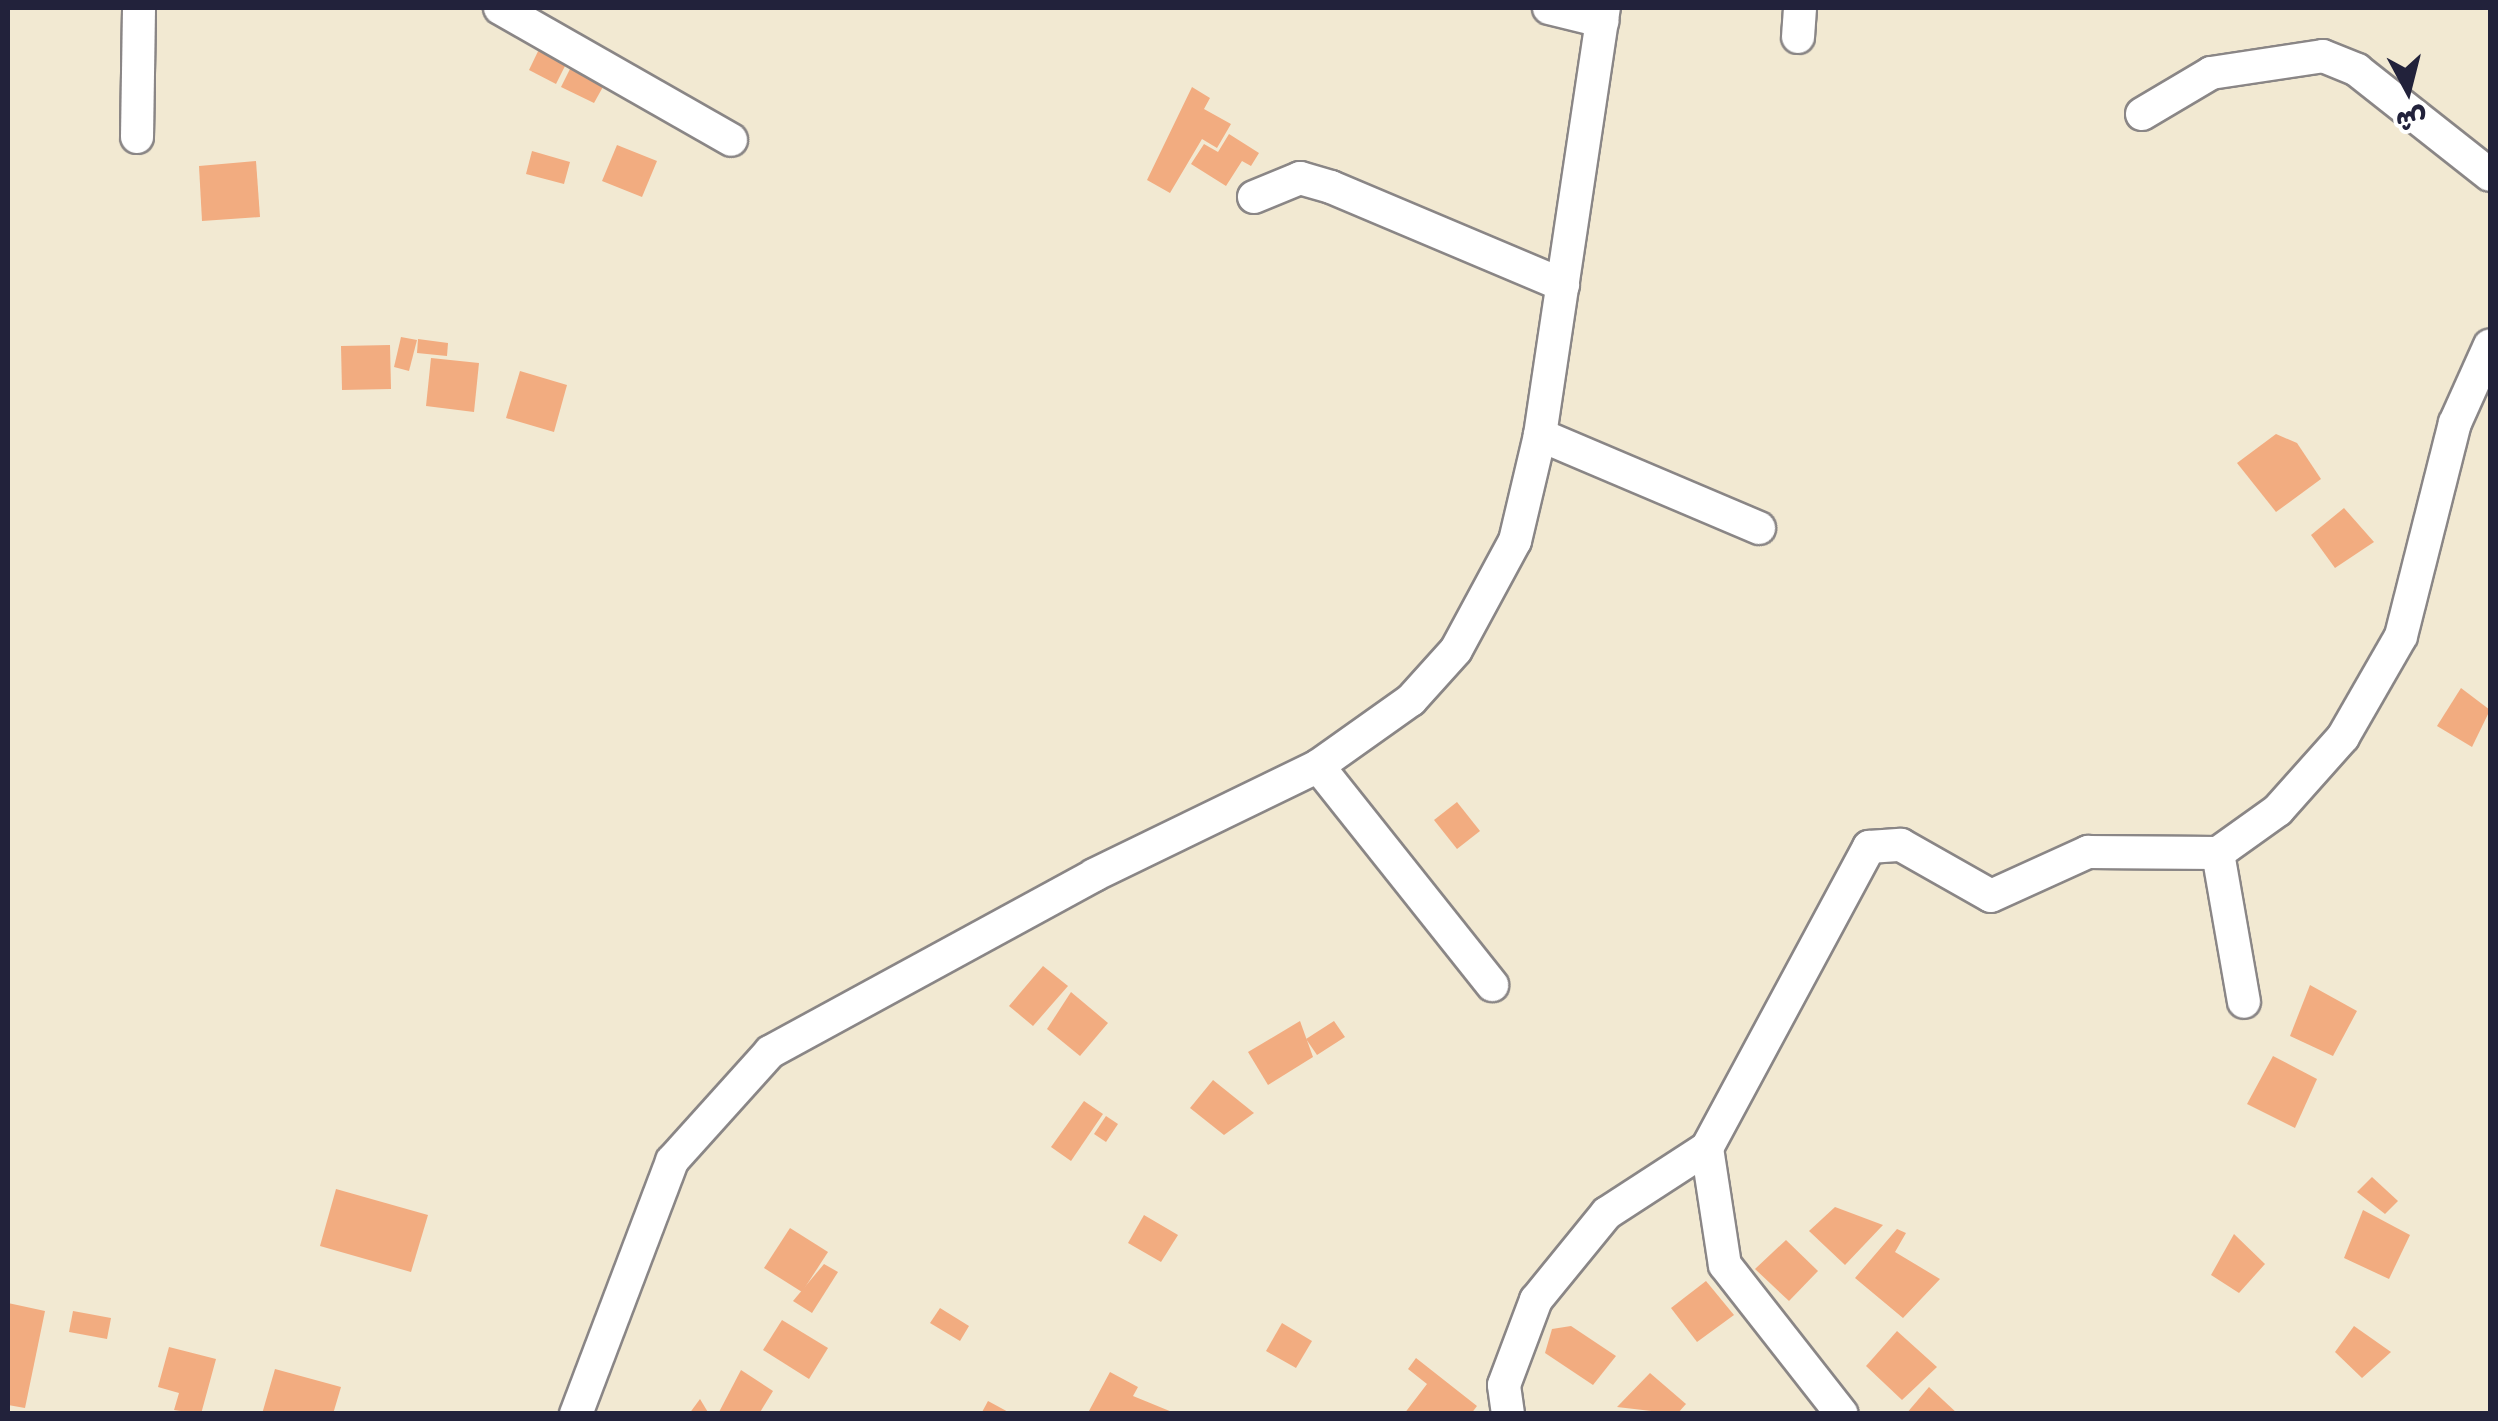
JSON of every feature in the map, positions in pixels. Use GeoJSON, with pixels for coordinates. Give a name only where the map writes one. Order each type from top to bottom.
{"type":"FeatureCollection","features":[{"type":"Feature","properties":{"kind":"street"},"geometry":{"type":"LineString","coordinates":[[138,137],[139,8]]}},
{"type":"Feature","properties":{"kind":"street"},"geometry":{"type":"LineString","coordinates":[[500,8],[732,140]]}},
{"type":"Feature","properties":{"kind":"street"},"geometry":{"type":"LineString","coordinates":[[576,1414],[672,1162],[770,1052],[1094,875],[1318,766],[1411,700],[1456,650],[1515,541],[1540,435],[1603,14],[1549,8]]}},
{"type":"Feature","properties":{"kind":"street"},"geometry":{"type":"LineString","coordinates":[[2142,114],[2211,73],[2323,56],[2357,70],[2490,175]]}},
{"type":"Feature","properties":{"kind":"street"},"geometry":{"type":"LineString","coordinates":[[1254,197],[1300,178],[1332,187],[1563,285]]}},
{"type":"Feature","properties":{"kind":"street"},"geometry":{"type":"LineString","coordinates":[[1508,1414],[1504,1386],[1536,1300],[1607,1213],[1706,1148],[1869,847],[1900,845],[1991,896],[2088,852],[2218,852],[2278,810],[2343,737],[2401,636],[2455,423],[2490,345]]}},
{"type":"Feature","properties":{"kind":"street"},"geometry":{"type":"LineString","coordinates":[[1540,435],[1760,528]]}},
{"type":"Feature","properties":{"kind":"street"},"geometry":{"type":"LineString","coordinates":[[1318,766],[1492,985]]}},
{"type":"Feature","properties":{"kind":"street"},"geometry":{"type":"LineString","coordinates":[[2218,852],[2244,1002]]}},
{"type":"Feature","properties":{"kind":"street"},"geometry":{"type":"LineString","coordinates":[[1706,1148],[1725,1265],[1842,1414]]}},
{"type":"Feature","properties":{"kind":"building"},"geometry":{"type":"Polygon","coordinates":[[[542,43],[570,56],[556,84],[529,70],[542,43]]]}},
{"type":"Feature","properties":{"kind":"building"},"geometry":{"type":"Polygon","coordinates":[[[575,59],[609,76],[594,103],[561,87],[575,59]]]}},
{"type":"Feature","properties":{"kind":"building"},"geometry":{"type":"Polygon","coordinates":[[[1192,87],[1210,98],[1204,109],[1231,124],[1217,148],[1202,139],[1170,193],[1147,180],[1192,87]]]}},
{"type":"Feature","properties":{"kind":"building"},"geometry":{"type":"Polygon","coordinates":[[[1229,134],[1259,153],[1251,166],[1242,161],[1226,186],[1191,164],[1204,144],[1218,152],[1229,134]]]}},
{"type":"Feature","properties":{"kind":"building"},"geometry":{"type":"Polygon","coordinates":[[[617,145],[657,161],[642,197],[602,181],[617,145]]]}},
{"type":"Feature","properties":{"kind":"building"},"geometry":{"type":"Polygon","coordinates":[[[532,151],[570,162],[564,184],[526,174],[532,151]]]}},
{"type":"Feature","properties":{"kind":"building"},"geometry":{"type":"Polygon","coordinates":[[[256,161],[260,217],[202,221],[199,166],[256,161]]]}},
{"type":"Feature","properties":{"kind":"building"},"geometry":{"type":"Polygon","coordinates":[[[401,337],[417,340],[409,371],[394,367],[401,337]]]}},
{"type":"Feature","properties":{"kind":"building"},"geometry":{"type":"Polygon","coordinates":[[[418,339],[448,343],[447,356],[417,353],[418,339]]]}},
{"type":"Feature","properties":{"kind":"building"},"geometry":{"type":"Polygon","coordinates":[[[390,345],[391,389],[342,390],[341,346],[390,345]]]}},
{"type":"Feature","properties":{"kind":"building"},"geometry":{"type":"Polygon","coordinates":[[[431,358],[479,363],[474,412],[426,406],[431,358]]]}},
{"type":"Feature","properties":{"kind":"building"},"geometry":{"type":"Polygon","coordinates":[[[520,371],[567,385],[554,432],[506,418],[520,371]]]}},
{"type":"Feature","properties":{"kind":"building"},"geometry":{"type":"Polygon","coordinates":[[[2276,434],[2297,443],[2321,479],[2276,512],[2237,463],[2276,434]]]}},
{"type":"Feature","properties":{"kind":"building"},"geometry":{"type":"Polygon","coordinates":[[[2344,508],[2374,542],[2335,568],[2311,535],[2344,508]]]}},
{"type":"Feature","properties":{"kind":"building"},"geometry":{"type":"Polygon","coordinates":[[[2461,688],[2490,710],[2472,747],[2437,726],[2461,688]]]}},
{"type":"Feature","properties":{"kind":"building"},"geometry":{"type":"Polygon","coordinates":[[[1457,802],[1480,831],[1457,849],[1434,820],[1457,802]]]}},
{"type":"Feature","properties":{"kind":"building"},"geometry":{"type":"Polygon","coordinates":[[[1043,966],[1068,986],[1033,1026],[1009,1006],[1043,966]]]}},
{"type":"Feature","properties":{"kind":"building"},"geometry":{"type":"Polygon","coordinates":[[[2310,985],[2357,1011],[2333,1056],[2290,1036],[2310,985]]]}},
{"type":"Feature","properties":{"kind":"building"},"geometry":{"type":"Polygon","coordinates":[[[1071,992],[1108,1023],[1080,1056],[1047,1029],[1071,992]]]}},
{"type":"Feature","properties":{"kind":"building"},"geometry":{"type":"Polygon","coordinates":[[[1300,1021],[1313,1057],[1268,1085],[1248,1052],[1300,1021]]]}},
{"type":"Feature","properties":{"kind":"building"},"geometry":{"type":"Polygon","coordinates":[[[1334,1021],[1345,1037],[1317,1055],[1306,1039],[1334,1021]]]}},
{"type":"Feature","properties":{"kind":"building"},"geometry":{"type":"Polygon","coordinates":[[[2273,1056],[2317,1079],[2295,1128],[2247,1104],[2273,1056]]]}},
{"type":"Feature","properties":{"kind":"building"},"geometry":{"type":"Polygon","coordinates":[[[1213,1080],[1254,1113],[1224,1135],[1190,1108],[1213,1080]]]}},
{"type":"Feature","properties":{"kind":"building"},"geometry":{"type":"Polygon","coordinates":[[[1084,1101],[1103,1114],[1071,1161],[1051,1147],[1084,1101]]]}},
{"type":"Feature","properties":{"kind":"building"},"geometry":{"type":"Polygon","coordinates":[[[1106,1116],[1118,1124],[1106,1142],[1094,1134],[1106,1116]]]}},
{"type":"Feature","properties":{"kind":"building"},"geometry":{"type":"Polygon","coordinates":[[[2372,1177],[2398,1201],[2385,1214],[2357,1192],[2372,1177]]]}},
{"type":"Feature","properties":{"kind":"building"},"geometry":{"type":"Polygon","coordinates":[[[336,1189],[428,1215],[411,1272],[320,1246],[336,1189]]]}},
{"type":"Feature","properties":{"kind":"building"},"geometry":{"type":"Polygon","coordinates":[[[1835,1207],[1883,1225],[1845,1265],[1809,1231],[1835,1207]]]}},
{"type":"Feature","properties":{"kind":"building"},"geometry":{"type":"Polygon","coordinates":[[[2363,1210],[2410,1235],[2389,1279],[2344,1258],[2363,1210]]]}},
{"type":"Feature","properties":{"kind":"building"},"geometry":{"type":"Polygon","coordinates":[[[1144,1215],[1178,1235],[1161,1262],[1128,1243],[1144,1215]]]}},
{"type":"Feature","properties":{"kind":"building"},"geometry":{"type":"Polygon","coordinates":[[[790,1228],[828,1252],[802,1292],[764,1268],[790,1228]]]}},
{"type":"Feature","properties":{"kind":"building"},"geometry":{"type":"Polygon","coordinates":[[[1897,1229],[1906,1233],[1895,1252],[1940,1279],[1903,1318],[1855,1278],[1897,1229]]]}},
{"type":"Feature","properties":{"kind":"building"},"geometry":{"type":"Polygon","coordinates":[[[2234,1234],[2265,1264],[2239,1293],[2211,1275],[2234,1234]]]}},
{"type":"Feature","properties":{"kind":"building"},"geometry":{"type":"Polygon","coordinates":[[[1786,1240],[1818,1271],[1789,1301],[1755,1269],[1786,1240]]]}},
{"type":"Feature","properties":{"kind":"building"},"geometry":{"type":"Polygon","coordinates":[[[824,1264],[838,1272],[812,1313],[793,1301],[824,1264]]]}},
{"type":"Feature","properties":{"kind":"building"},"geometry":{"type":"Polygon","coordinates":[[[1706,1281],[1734,1315],[1697,1342],[1671,1308],[1706,1281]]]}},
{"type":"Feature","properties":{"kind":"building"},"geometry":{"type":"Polygon","coordinates":[[[8,1303],[45,1311],[25,1408],[8,1405],[8,1303]]]}},
{"type":"Feature","properties":{"kind":"building"},"geometry":{"type":"Polygon","coordinates":[[[940,1308],[969,1326],[960,1341],[930,1323],[940,1308]]]}},
{"type":"Feature","properties":{"kind":"building"},"geometry":{"type":"Polygon","coordinates":[[[73,1311],[111,1318],[107,1339],[69,1332],[73,1311]]]}},
{"type":"Feature","properties":{"kind":"building"},"geometry":{"type":"Polygon","coordinates":[[[782,1320],[828,1348],[809,1379],[763,1350],[782,1320]]]}},
{"type":"Feature","properties":{"kind":"building"},"geometry":{"type":"Polygon","coordinates":[[[1282,1323],[1312,1341],[1296,1368],[1266,1351],[1282,1323]]]}},
{"type":"Feature","properties":{"kind":"building"},"geometry":{"type":"Polygon","coordinates":[[[1571,1326],[1616,1356],[1593,1385],[1545,1353],[1552,1329],[1571,1326]]]}},
{"type":"Feature","properties":{"kind":"building"},"geometry":{"type":"Polygon","coordinates":[[[2354,1326],[2391,1352],[2362,1378],[2335,1352],[2354,1326]]]}},
{"type":"Feature","properties":{"kind":"building"},"geometry":{"type":"Polygon","coordinates":[[[1897,1331],[1937,1367],[1902,1400],[1866,1366],[1897,1331]]]}},
{"type":"Feature","properties":{"kind":"building"},"geometry":{"type":"Polygon","coordinates":[[[169,1347],[216,1359],[201,1414],[174,1410],[179,1393],[158,1387],[169,1347]]]}},
{"type":"Feature","properties":{"kind":"building"},"geometry":{"type":"Polygon","coordinates":[[[1416,1358],[1477,1406],[1471,1414],[1404,1414],[1427,1384],[1408,1369],[1416,1358]]]}},
{"type":"Feature","properties":{"kind":"building"},"geometry":{"type":"Polygon","coordinates":[[[275,1369],[341,1387],[333,1414],[262,1414],[275,1369]]]}},
{"type":"Feature","properties":{"kind":"building"},"geometry":{"type":"Polygon","coordinates":[[[741,1370],[773,1391],[759,1414],[718,1414],[741,1370]]]}},
{"type":"Feature","properties":{"kind":"building"},"geometry":{"type":"Polygon","coordinates":[[[1110,1372],[1138,1387],[1133,1396],[1177,1414],[1089,1411],[1110,1372]]]}},
{"type":"Feature","properties":{"kind":"building"},"geometry":{"type":"Polygon","coordinates":[[[1650,1373],[1686,1404],[1677,1414],[1617,1407],[1650,1373]]]}},
{"type":"Feature","properties":{"kind":"building"},"geometry":{"type":"Polygon","coordinates":[[[1929,1387],[1958,1414],[1906,1414],[1929,1387]]]}},
{"type":"Feature","properties":{"kind":"building"},"geometry":{"type":"Polygon","coordinates":[[[700,1399],[709,1414],[689,1414],[700,1399]]]}},
{"type":"Feature","properties":{"kind":"building"},"geometry":{"type":"Polygon","coordinates":[[[988,1401],[1012,1414],[981,1414],[988,1401]]]}}]}
